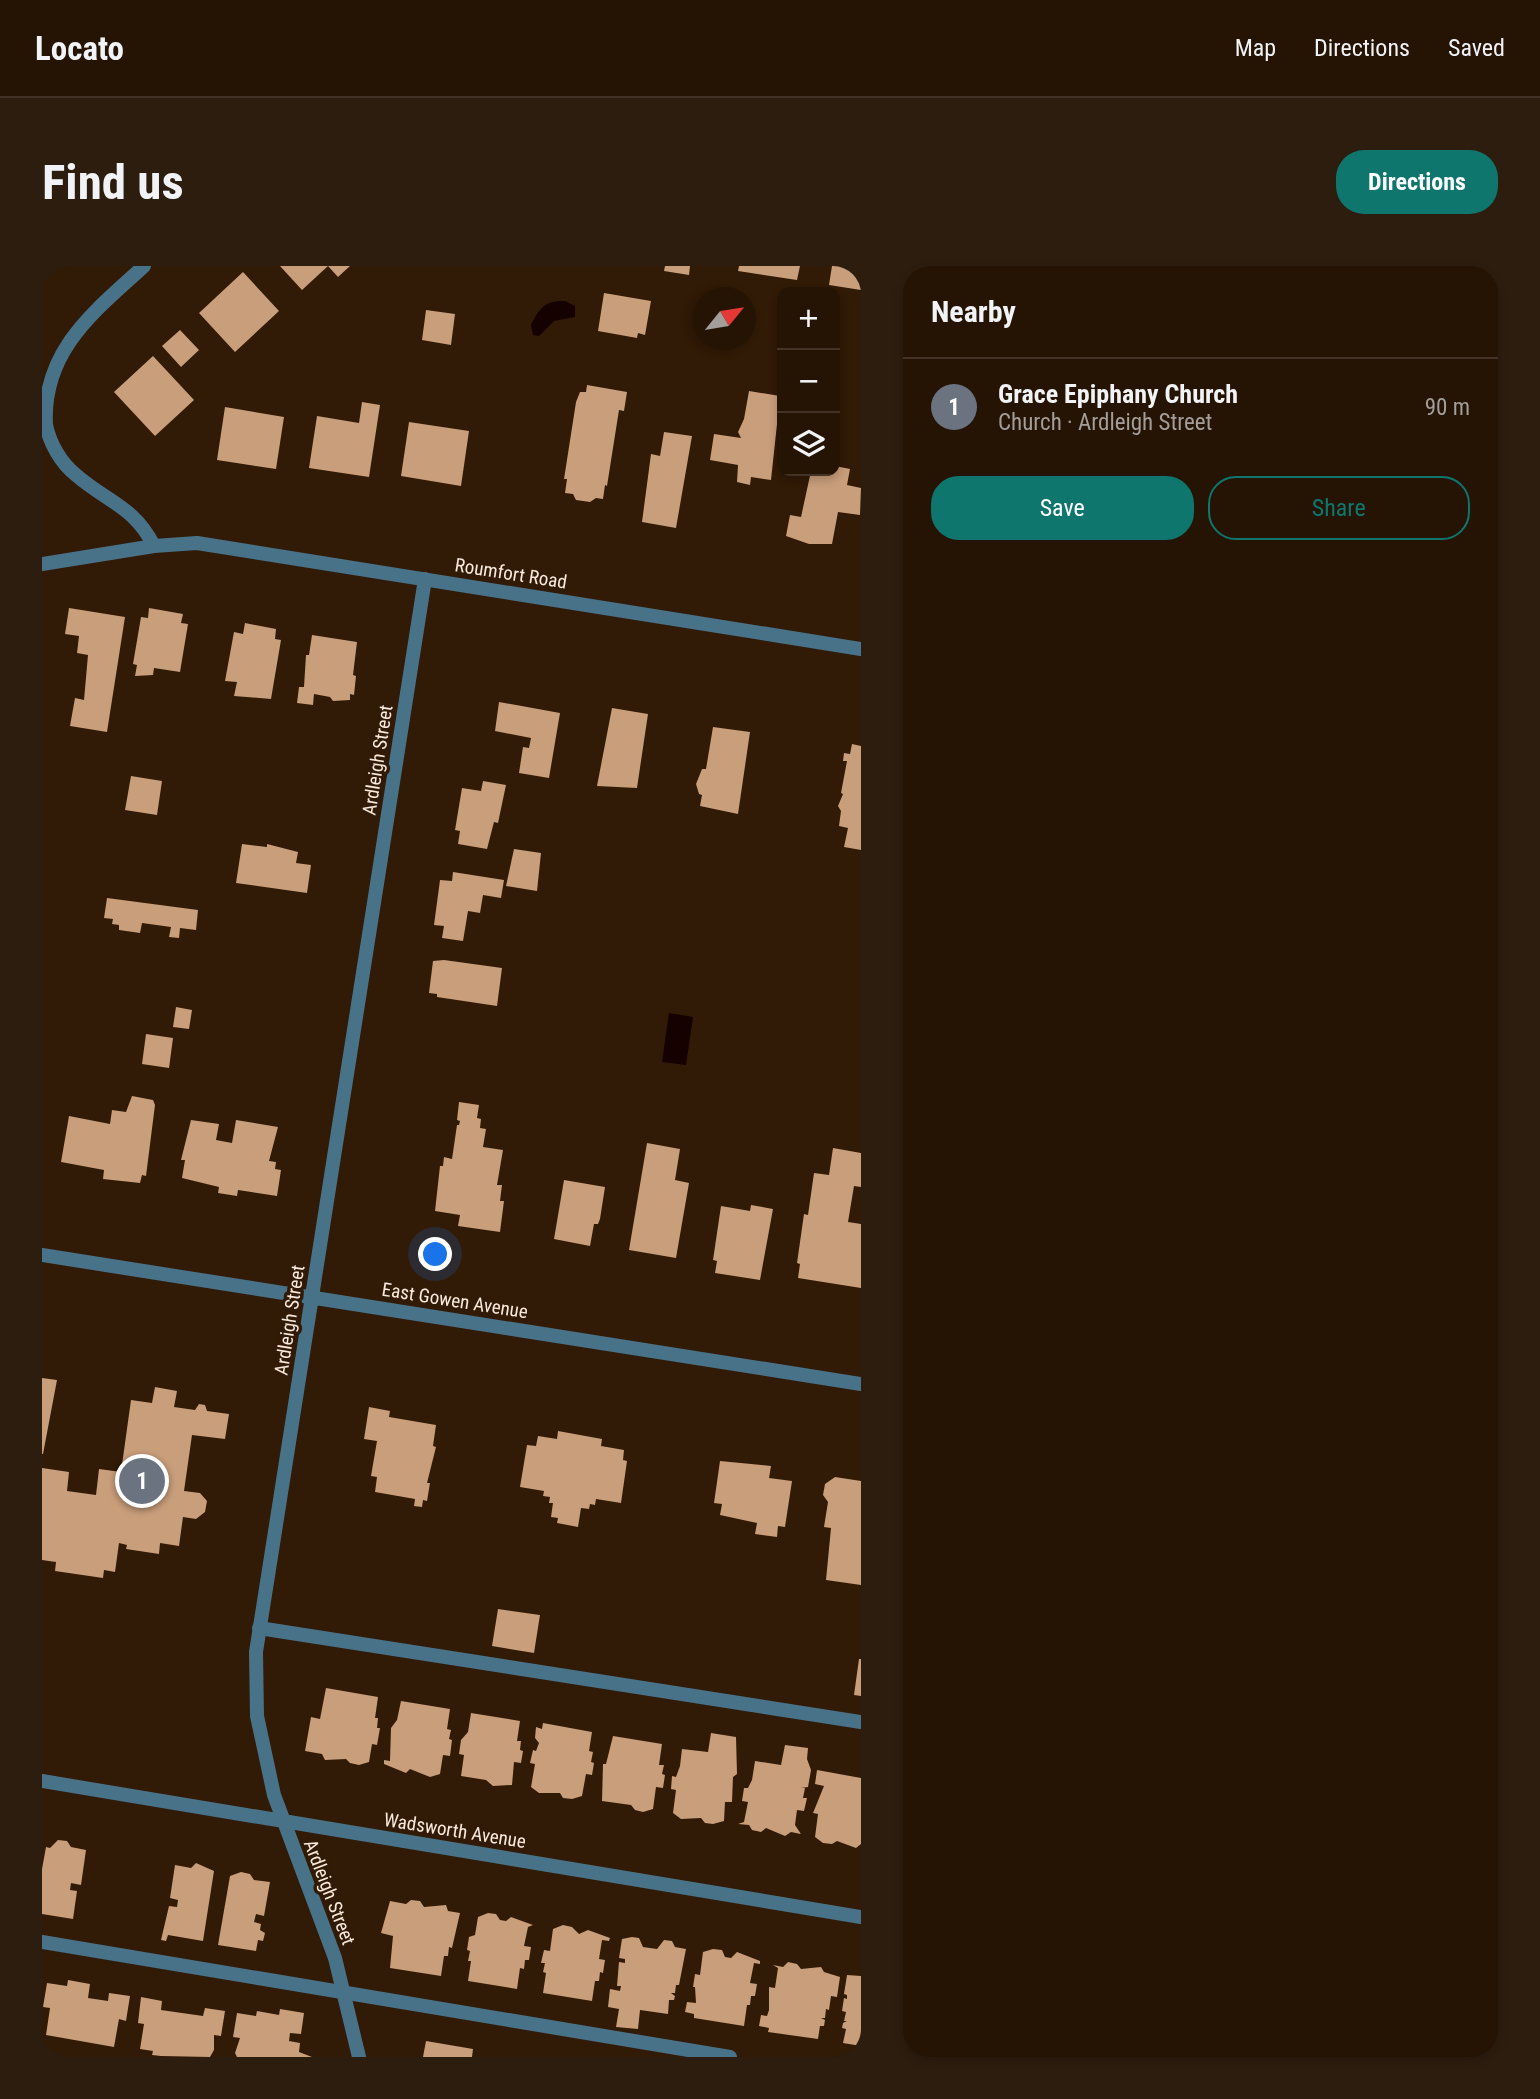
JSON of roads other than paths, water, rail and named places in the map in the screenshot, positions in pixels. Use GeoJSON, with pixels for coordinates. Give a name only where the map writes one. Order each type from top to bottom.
{"type":"FeatureCollection","features":[{"type":"Feature","properties":{"kind":"street"},"geometry":{"type":"LineString","coordinates":[[144,266],[71,334],[58,350],[48,366],[43,408],[48,433],[58,454],[73,473],[135,516],[154,546]]}},
{"type":"Feature","properties":{"kind":"street","name":"Roumfort Road"},"geometry":{"type":"LineString","coordinates":[[42,564],[154,546],[210,545],[861,649]]}},
{"type":"Feature","properties":{"kind":"street","name":"Ardleigh Street"},"geometry":{"type":"LineString","coordinates":[[359,2057],[346,1994],[283,1821],[264,1755],[257,1716],[259,1628],[425,579]]}},
{"type":"Feature","properties":{"kind":"street","name":"East Gowen Avenue"},"geometry":{"type":"LineString","coordinates":[[42,1255],[861,1384]]}},
{"type":"Feature","properties":{"kind":"street"},"geometry":{"type":"LineString","coordinates":[[259,1628],[861,1722]]}},
{"type":"Feature","properties":{"kind":"street","name":"Wadsworth Avenue"},"geometry":{"type":"LineString","coordinates":[[42,1781],[861,1917]]}},
{"type":"Feature","properties":{"kind":"street"},"geometry":{"type":"LineString","coordinates":[[42,1942],[730,2057]]}},
{"type":"Feature","properties":{"kind":"place","name":"Grace Epiphany Church"},"geometry":{"type":"Point","coordinates":[142,1481]}}]}
